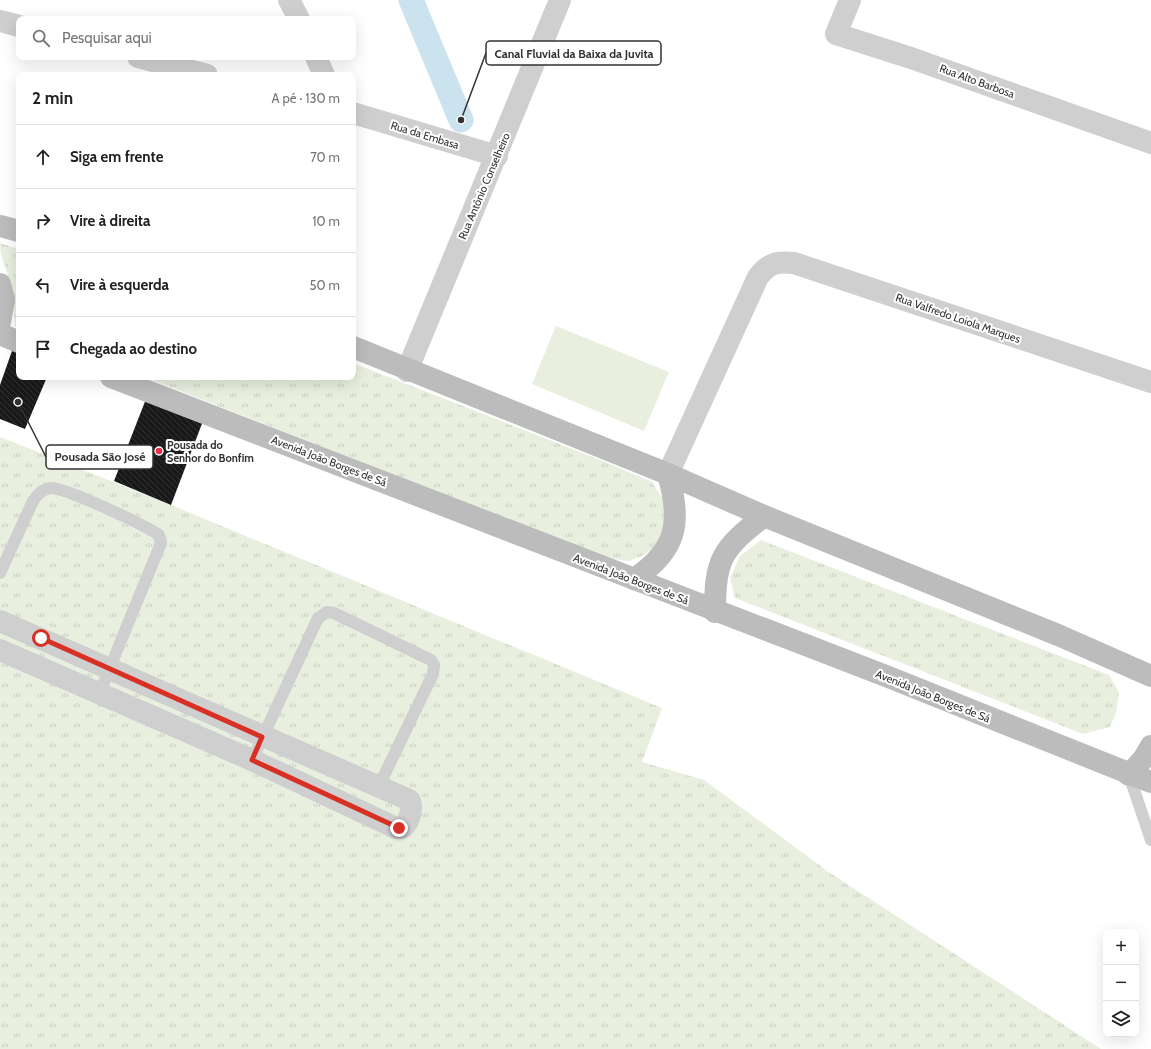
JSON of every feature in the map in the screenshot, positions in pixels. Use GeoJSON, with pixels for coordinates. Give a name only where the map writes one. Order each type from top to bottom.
{"type":"FeatureCollection","features":[{"type":"Feature","properties":{"kind":"main road"},"geometry":{"type":"LineString","coordinates":[[0,226],[16,230]]}},
{"type":"Feature","properties":{"kind":"main road"},"geometry":{"type":"LineString","coordinates":[[0,284],[4,300],[0,322]]}},
{"type":"Feature","properties":{"kind":"main road"},"geometry":{"type":"LineString","coordinates":[[0,334],[16,341]]}},
{"type":"Feature","properties":{"kind":"main road"},"geometry":{"type":"LineString","coordinates":[[356,349],[668,474],[764,516],[1058,635],[1151,676]]}},
{"type":"Feature","properties":{"kind":"main road","name":"Avenida João Borges de Sá"},"geometry":{"type":"LineString","coordinates":[[119,380],[634,579],[715,612],[886,676],[1129,775],[1151,782]]}},
{"type":"Feature","properties":{"kind":"main road"},"geometry":{"type":"LineString","coordinates":[[634,579],[651,567],[670,543],[675,522],[675,498],[668,474]]}},
{"type":"Feature","properties":{"kind":"main road"},"geometry":{"type":"LineString","coordinates":[[715,612],[715,582],[721,559],[729,546],[740,535],[764,516]]}},
{"type":"Feature","properties":{"kind":"main road"},"geometry":{"type":"LineString","coordinates":[[1129,775],[1144,758],[1151,746]]}},
{"type":"Feature","properties":{"kind":"street"},"geometry":{"type":"LineString","coordinates":[[289,0],[297,16]]}},
{"type":"Feature","properties":{"kind":"street","name":"Rua Antônio Conselheiro"},"geometry":{"type":"LineString","coordinates":[[407,370],[497,156],[560,0]]}},
{"type":"Feature","properties":{"kind":"street","name":"Rua Alto Barbosa"},"geometry":{"type":"LineString","coordinates":[[850,0],[836,34],[912,58],[1151,143]]}},
{"type":"Feature","properties":{"kind":"street"},"geometry":{"type":"LineString","coordinates":[[0,20],[16,25]]}},
{"type":"Feature","properties":{"kind":"street"},"geometry":{"type":"LineString","coordinates":[[150,60],[196,72]]}},
{"type":"Feature","properties":{"kind":"street"},"geometry":{"type":"LineString","coordinates":[[317,60],[323,72]]}},
{"type":"Feature","properties":{"kind":"street","name":"Rua da Embasa"},"geometry":{"type":"LineString","coordinates":[[356,114],[497,156]]}},
{"type":"Feature","properties":{"kind":"street","name":"Rua Valfredo Loiola Marques"},"geometry":{"type":"LineString","coordinates":[[668,474],[758,277],[764,269],[781,262],[794,263],[1151,382]]}},
{"type":"Feature","properties":{"kind":"street"},"geometry":{"type":"LineString","coordinates":[[0,621],[410,801],[412,808],[404,827],[396,828],[252,760],[100,692],[0,650]]}},
{"type":"Feature","properties":{"kind":"lane"},"geometry":{"type":"LineString","coordinates":[[0,573],[33,501],[37,495],[50,488],[58,489],[86,500],[146,527],[159,535],[161,543],[100,692]]}},
{"type":"Feature","properties":{"kind":"lane"},"geometry":{"type":"LineString","coordinates":[[252,760],[318,618],[327,612],[334,613],[431,660],[434,664],[433,674],[378,788]]}},
{"type":"Feature","properties":{"kind":"lane"},"geometry":{"type":"LineString","coordinates":[[1129,775],[1151,840]]}},
{"type":"Feature","properties":{"kind":"green space"},"geometry":{"type":"Polygon","coordinates":[[[0,243],[16,248],[16,326],[11,288],[0,243]]]}},
{"type":"Feature","properties":{"kind":"green space"},"geometry":{"type":"Polygon","coordinates":[[[556,326],[669,372],[644,431],[532,384],[556,326]]]}},
{"type":"Feature","properties":{"kind":"green space"},"geometry":{"type":"Polygon","coordinates":[[[356,364],[603,461],[652,482],[664,501],[664,533],[652,549],[642,556],[629,561],[605,558],[153,380],[356,380],[356,364]]]}},
{"type":"Feature","properties":{"kind":"green space"},"geometry":{"type":"Polygon","coordinates":[[[0,437],[171,505],[662,708],[642,762],[704,780],[830,873],[1101,1049],[0,1049],[0,437]]]}},
{"type":"Feature","properties":{"kind":"green space"},"geometry":{"type":"Polygon","coordinates":[[[761,540],[1109,675],[1119,692],[1116,713],[1110,727],[1083,734],[735,598],[730,578],[740,556],[761,540]]]}},
{"type":"Feature","properties":{"kind":"building"},"geometry":{"type":"Polygon","coordinates":[[[13,348],[16,350],[16,380],[46,380],[25,429],[0,419],[0,385],[13,348]]]}},
{"type":"Feature","properties":{"kind":"building","name":"Pousada do Senhor do Bonfim"},"geometry":{"type":"Polygon","coordinates":[[[146,399],[203,421],[171,505],[114,481],[146,399]]]}},
{"type":"Feature","properties":{"kind":"waterway"},"geometry":{"type":"LineString","coordinates":[[411,0],[461,120]]}},
{"type":"Feature","properties":{"kind":"place","name":"Canal Fluvial da Baixa da Juvita"},"geometry":{"type":"Point","coordinates":[461,120]}},
{"type":"Feature","properties":{"kind":"place","name":"Pousada São José"},"geometry":{"type":"Point","coordinates":[18,402]}},
{"type":"Feature","properties":{"kind":"place","name":"Pousada do Senhor do Bonfim"},"geometry":{"type":"Point","coordinates":[159,451]}},
{"type":"Feature","properties":{"kind":"route"},"geometry":{"type":"LineString","coordinates":[[41,638],[109,670],[262,737],[252,760],[396,828],[399,828]]}}]}
